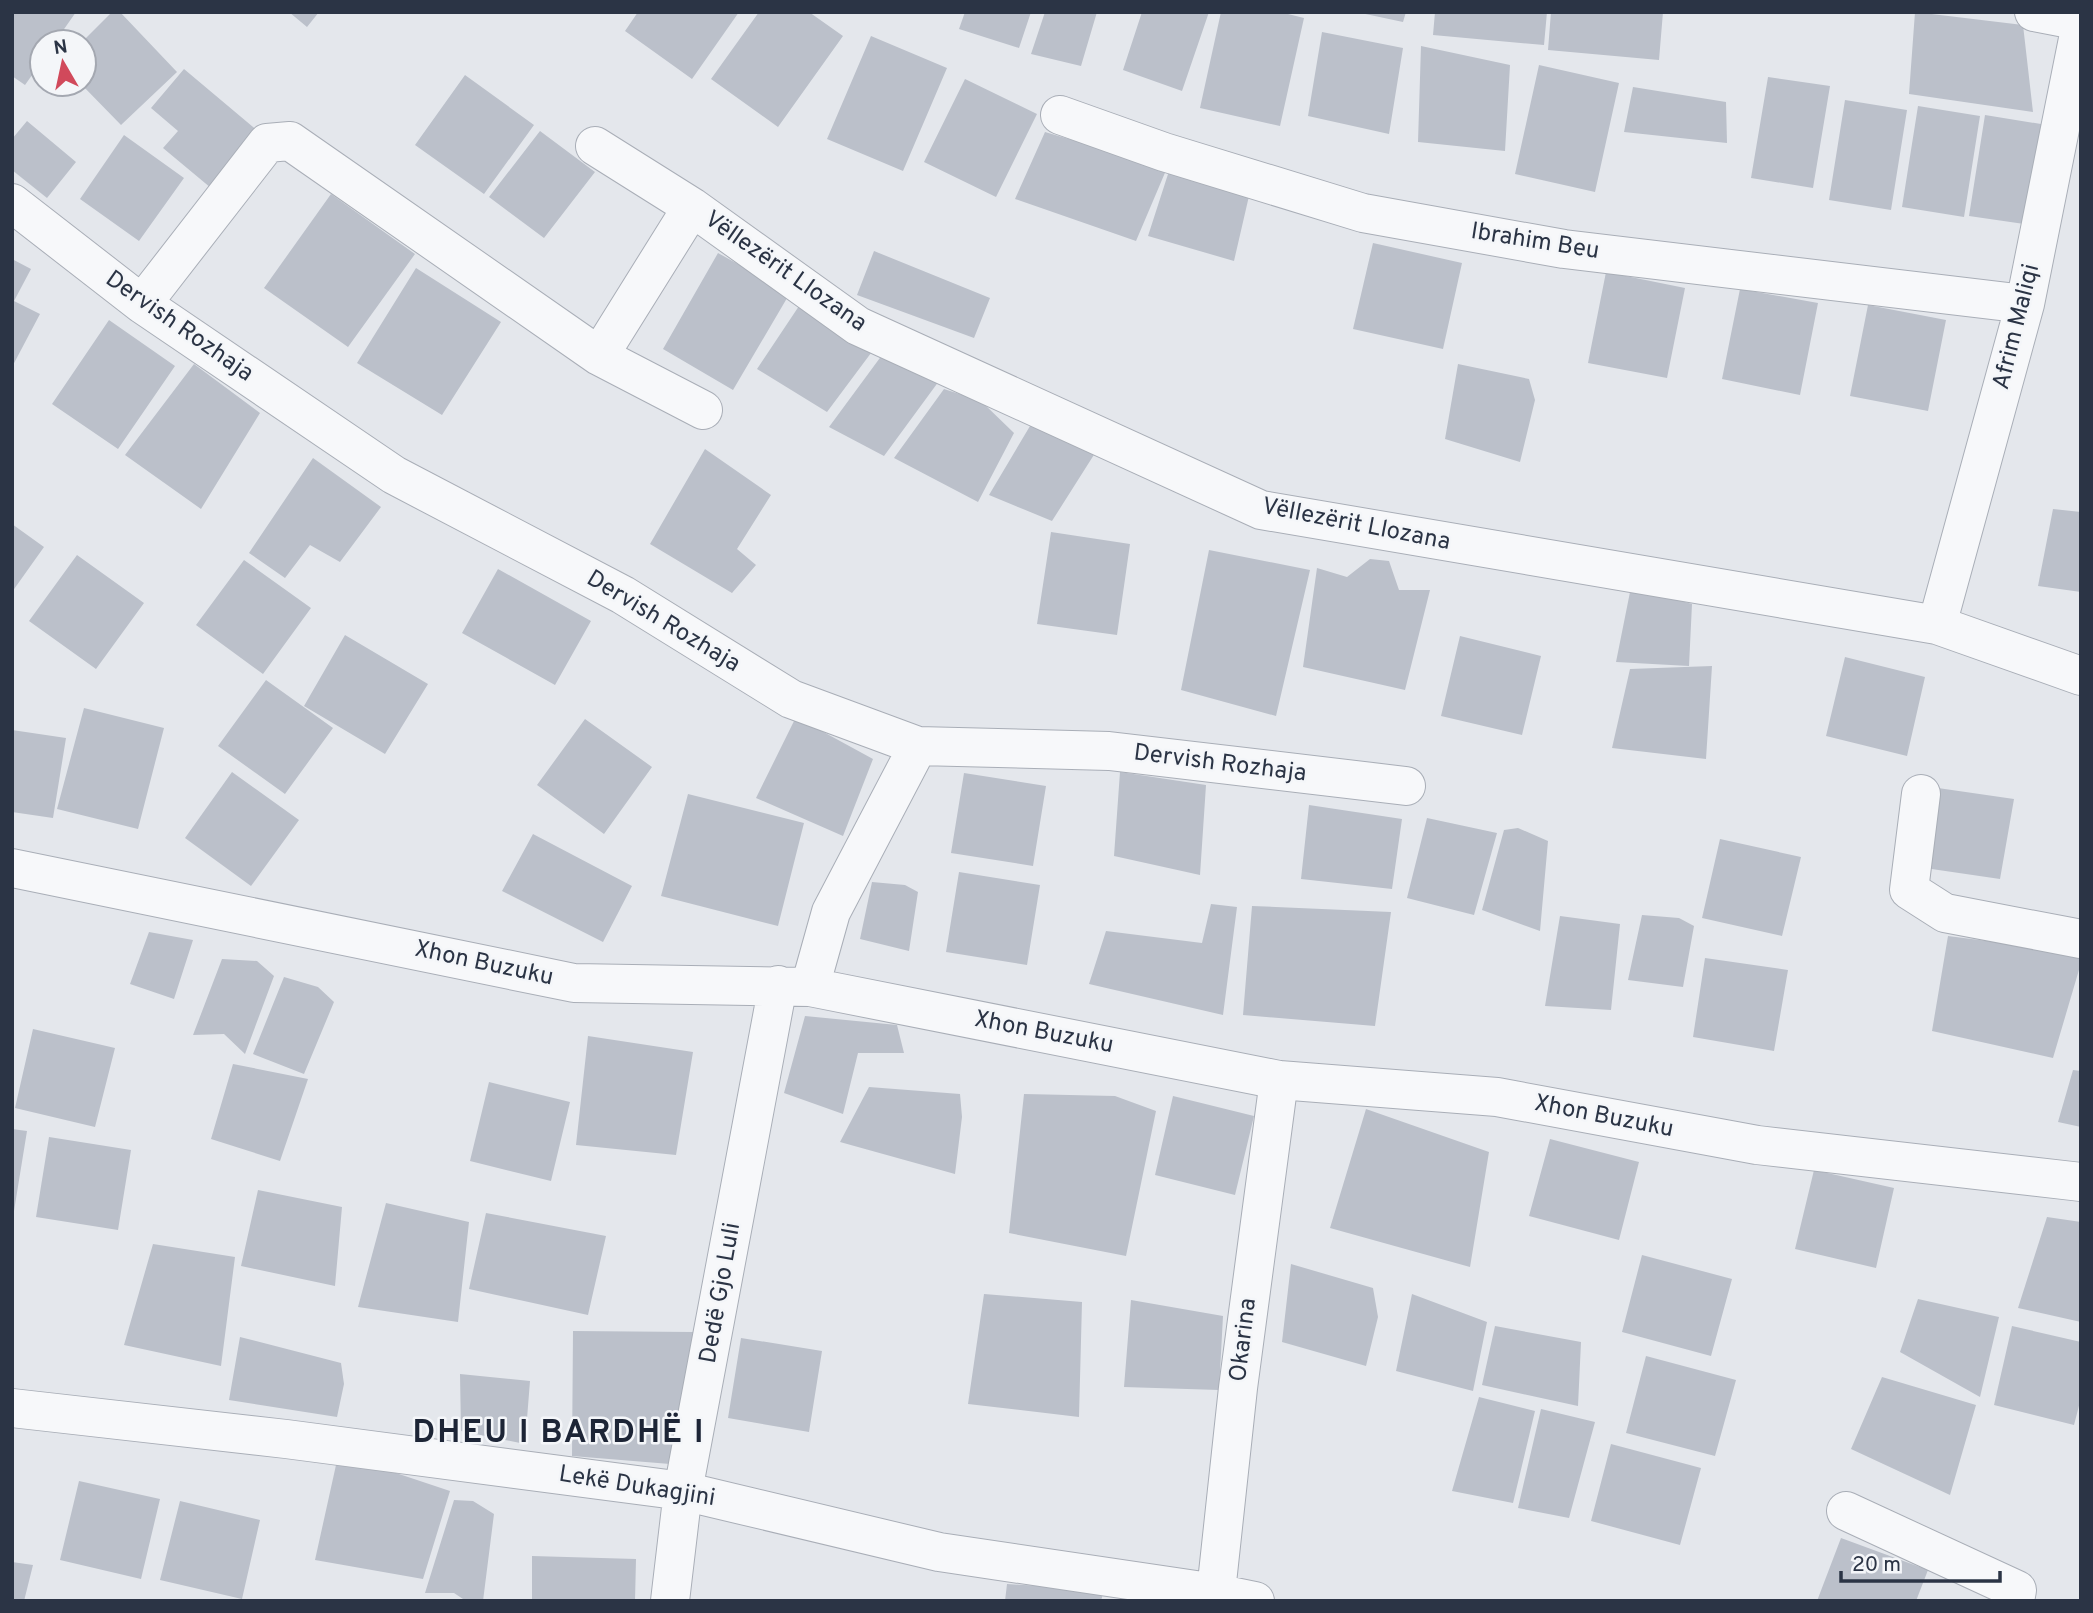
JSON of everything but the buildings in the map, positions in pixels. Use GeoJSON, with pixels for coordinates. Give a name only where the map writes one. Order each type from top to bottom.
{"type":"FeatureCollection","features":[{"type":"Feature","properties":{"kind":"street"},"geometry":{"type":"LineString","coordinates":[[2034,12],[2081,23]]}},
{"type":"Feature","properties":{"kind":"street","name":"Afrim Maliqi"},"geometry":{"type":"LineString","coordinates":[[1937,625],[2025,304],[2081,23]]}},
{"type":"Feature","properties":{"kind":"street","name":"Ibrahim Beu"},"geometry":{"type":"LineString","coordinates":[[1060,115],[1164,152],[1363,213],[1564,248],[2025,304]]}},
{"type":"Feature","properties":{"kind":"street"},"geometry":{"type":"LineString","coordinates":[[142,304],[267,143],[290,141],[599,356],[703,410]]}},
{"type":"Feature","properties":{"kind":"street","name":"Vëllezërit Llozana"},"geometry":{"type":"LineString","coordinates":[[595,146],[692,208],[858,326],[1261,510],[1937,625],[2081,676]]}},
{"type":"Feature","properties":{"kind":"street","name":"Dervish Rozhaja"},"geometry":{"type":"LineString","coordinates":[[12,203],[142,304],[394,475],[622,594],[791,699],[918,746],[1109,751],[1406,786]]}},
{"type":"Feature","properties":{"kind":"street","name":"Vëllezërit Llozana"},"geometry":{"type":"LineString","coordinates":[[599,356],[692,208]]}},
{"type":"Feature","properties":{"kind":"street","name":"Dedë Gjo Luli"},"geometry":{"type":"LineString","coordinates":[[670,1601],[683,1491],[794,986],[918,746]]}},
{"type":"Feature","properties":{"kind":"street"},"geometry":{"type":"LineString","coordinates":[[1921,793],[1909,890],[1945,913],[2081,939]]}},
{"type":"Feature","properties":{"kind":"street","name":"Xhon Buzuku"},"geometry":{"type":"LineString","coordinates":[[12,868],[574,983],[794,986],[1279,1080],[1497,1097],[1757,1145],[2081,1182]]}},
{"type":"Feature","properties":{"kind":"street","name":"Okarina"},"geometry":{"type":"LineString","coordinates":[[1216,1597],[1238,1388],[1279,1080]]}},
{"type":"Feature","properties":{"kind":"street","name":"Lekë Dukagjini"},"geometry":{"type":"LineString","coordinates":[[12,1408],[286,1439],[683,1491],[939,1552],[1255,1601]]}},
{"type":"Feature","properties":{"kind":"street"},"geometry":{"type":"LineString","coordinates":[[1846,1511],[2017,1590],[2015,1601]]}},
{"type":"Feature","properties":{"kind":"district","name":"DHEU I BARDHË I"},"geometry":{"type":"Point","coordinates":[559,1434]}}]}
